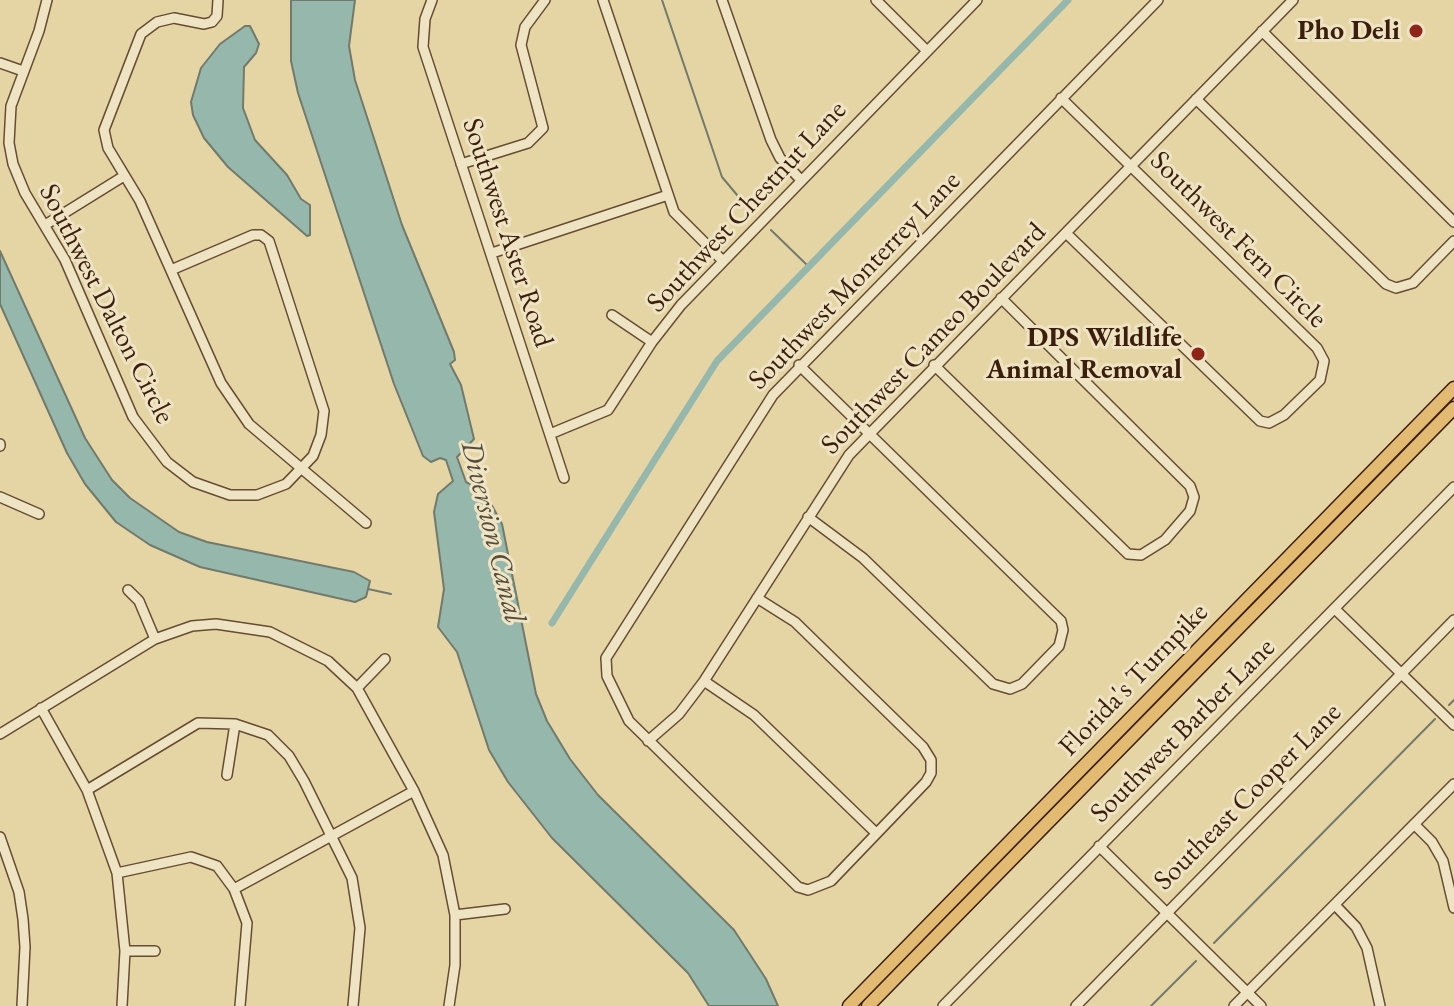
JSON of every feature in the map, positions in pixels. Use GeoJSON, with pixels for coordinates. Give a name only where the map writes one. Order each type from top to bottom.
{"type":"FeatureCollection","features":[{"type":"Feature","properties":{"kind":"highway","name":"Florida's Turnpike"},"geometry":{"type":"LineString","coordinates":[[849,1006],[1454,388]]}},
{"type":"Feature","properties":{"kind":"highway","name":"Florida's Turnpike"},"geometry":{"type":"LineString","coordinates":[[868,1006],[1454,408]]}},
{"type":"Feature","properties":{"kind":"street","name":"Southwest Dalton Circle"},"geometry":{"type":"LineString","coordinates":[[47,0],[11,106],[5,144],[20,183],[65,260],[133,417],[167,462],[193,482],[230,495],[265,493],[286,484],[303,469],[321,435],[322,402],[269,241],[257,235],[171,270]]}},
{"type":"Feature","properties":{"kind":"street"},"geometry":{"type":"LineString","coordinates":[[218,0],[217,16],[212,22],[204,24],[174,18],[157,22],[141,34],[104,130],[108,148],[140,201],[221,383],[249,424],[366,523]]}},
{"type":"Feature","properties":{"kind":"street","name":"Southwest Aster Road"},"geometry":{"type":"LineString","coordinates":[[432,0],[425,19],[423,47],[564,478]]}},
{"type":"Feature","properties":{"kind":"street"},"geometry":{"type":"LineString","coordinates":[[461,164],[528,143],[543,128],[521,45],[525,27],[545,0]]}},
{"type":"Feature","properties":{"kind":"street"},"geometry":{"type":"LineString","coordinates":[[603,0],[674,212],[722,260]]}},
{"type":"Feature","properties":{"kind":"street"},"geometry":{"type":"LineString","coordinates":[[722,0],[771,140],[780,158],[801,180]]}},
{"type":"Feature","properties":{"kind":"street"},"geometry":{"type":"LineString","coordinates":[[876,0],[927,51]]}},
{"type":"Feature","properties":{"kind":"street","name":"Southwest Chestnut Lane"},"geometry":{"type":"LineString","coordinates":[[550,434],[608,410],[652,342],[722,260],[977,0]]}},
{"type":"Feature","properties":{"kind":"street","name":"Southwest Monterrey Lane"},"geometry":{"type":"LineString","coordinates":[[648,741],[629,721],[605,667],[611,648],[749,428],[799,365],[1158,0]]}},
{"type":"Feature","properties":{"kind":"street","name":"Southwest Cameo Boulevard"},"geometry":{"type":"LineString","coordinates":[[648,741],[679,714],[704,681],[834,476],[868,434],[1293,0]]}},
{"type":"Feature","properties":{"kind":"street"},"geometry":{"type":"LineString","coordinates":[[1262,31],[1454,222]]}},
{"type":"Feature","properties":{"kind":"street"},"geometry":{"type":"LineString","coordinates":[[0,63],[23,71]]}},
{"type":"Feature","properties":{"kind":"street","name":"Southwest Fern Circle"},"geometry":{"type":"LineString","coordinates":[[1061,98],[1317,348],[1324,361],[1320,380],[1293,407],[1269,423],[1252,415],[1066,233]]}},
{"type":"Feature","properties":{"kind":"street"},"geometry":{"type":"LineString","coordinates":[[1196,99],[1386,284],[1396,288],[1413,283],[1454,241]]}},
{"type":"Feature","properties":{"kind":"street"},"geometry":{"type":"LineString","coordinates":[[45,225],[124,176]]}},
{"type":"Feature","properties":{"kind":"street"},"geometry":{"type":"LineString","coordinates":[[492,253],[668,195]]}},
{"type":"Feature","properties":{"kind":"street"},"geometry":{"type":"LineString","coordinates":[[934,365],[1128,554],[1141,555],[1165,540],[1190,511],[1194,497],[1190,486],[1001,298]]}},
{"type":"Feature","properties":{"kind":"street"},"geometry":{"type":"LineString","coordinates":[[612,315],[652,342]]}},
{"type":"Feature","properties":{"kind":"street"},"geometry":{"type":"LineString","coordinates":[[799,365],[1061,621],[1063,630],[1059,646],[1022,684],[1010,689],[993,684],[863,558],[808,517]]}},
{"type":"Feature","properties":{"kind":"street","name":"Southwest Barber Lane"},"geometry":{"type":"LineString","coordinates":[[943,1006],[1454,487]]}},
{"type":"Feature","properties":{"kind":"street"},"geometry":{"type":"LineString","coordinates":[[0,497],[39,514]]}},
{"type":"Feature","properties":{"kind":"street"},"geometry":{"type":"LineString","coordinates":[[128,590],[139,601],[155,639]]}},
{"type":"Feature","properties":{"kind":"street"},"geometry":{"type":"LineString","coordinates":[[648,741],[798,887],[808,890],[831,881],[926,782],[931,773],[931,760],[923,747],[795,622],[757,598]]}},
{"type":"Feature","properties":{"kind":"street"},"geometry":{"type":"LineString","coordinates":[[1336,610],[1454,725]]}},
{"type":"Feature","properties":{"kind":"street","name":"Southeast Cooper Lane"},"geometry":{"type":"LineString","coordinates":[[1076,1006],[1454,620]]}},
{"type":"Feature","properties":{"kind":"street"},"geometry":{"type":"LineString","coordinates":[[0,734],[155,639],[192,626],[216,624],[270,632],[328,661],[357,688],[414,791],[443,855],[455,915],[455,965],[449,1006]]}},
{"type":"Feature","properties":{"kind":"street"},"geometry":{"type":"LineString","coordinates":[[357,688],[385,659]]}},
{"type":"Feature","properties":{"kind":"street"},"geometry":{"type":"LineString","coordinates":[[704,681],[754,715],[876,833]]}},
{"type":"Feature","properties":{"kind":"street"},"geometry":{"type":"LineString","coordinates":[[41,708],[87,790],[117,873],[125,951],[122,1006]]}},
{"type":"Feature","properties":{"kind":"street"},"geometry":{"type":"LineString","coordinates":[[87,790],[198,723],[235,724],[268,735],[289,756],[333,834],[357,898],[360,941],[353,1006]]}},
{"type":"Feature","properties":{"kind":"street"},"geometry":{"type":"LineString","coordinates":[[227,775],[235,724]]}},
{"type":"Feature","properties":{"kind":"street"},"geometry":{"type":"LineString","coordinates":[[1234,1006],[1454,784]]}},
{"type":"Feature","properties":{"kind":"street"},"geometry":{"type":"LineString","coordinates":[[234,889],[414,791]]}},
{"type":"Feature","properties":{"kind":"street"},"geometry":{"type":"LineString","coordinates":[[1414,824],[1443,861],[1454,908]]}},
{"type":"Feature","properties":{"kind":"street"},"geometry":{"type":"LineString","coordinates":[[0,837],[19,892],[23,919],[22,1006]]}},
{"type":"Feature","properties":{"kind":"street"},"geometry":{"type":"LineString","coordinates":[[1099,846],[1261,1006]]}},
{"type":"Feature","properties":{"kind":"street"},"geometry":{"type":"LineString","coordinates":[[117,873],[191,857],[217,866],[234,889],[247,923],[240,1006]]}},
{"type":"Feature","properties":{"kind":"street"},"geometry":{"type":"LineString","coordinates":[[1335,905],[1356,927],[1367,948],[1380,1006]]}},
{"type":"Feature","properties":{"kind":"street"},"geometry":{"type":"LineString","coordinates":[[455,915],[505,909]]}},
{"type":"Feature","properties":{"kind":"street"},"geometry":{"type":"LineString","coordinates":[[125,951],[155,951]]}},
{"type":"Feature","properties":{"kind":"water","name":"Diversion Canal"},"geometry":{"type":"Polygon","coordinates":[[[291,0],[355,0],[349,46],[355,80],[402,225],[454,352],[455,360],[450,364],[461,385],[474,439],[457,457],[466,482],[484,491],[502,524],[536,694],[547,721],[570,759],[598,795],[734,930],[766,979],[778,1006],[709,1006],[688,973],[552,838],[508,782],[489,750],[457,652],[438,627],[444,589],[434,512],[438,494],[453,481],[446,460],[440,458],[431,462],[423,456],[394,384],[298,93],[291,61],[291,0]]]}},
{"type":"Feature","properties":{"kind":"water"},"geometry":{"type":"Polygon","coordinates":[[[245,26],[250,26],[259,44],[256,53],[244,67],[243,108],[255,140],[287,175],[301,199],[310,205],[310,235],[307,236],[228,167],[204,138],[193,115],[191,102],[201,68],[220,44],[245,26]]]}},
{"type":"Feature","properties":{"kind":"water"},"geometry":{"type":"Polygon","coordinates":[[[0,251],[85,438],[112,480],[130,498],[179,532],[207,542],[354,572],[370,581],[366,597],[355,602],[200,567],[150,545],[116,522],[85,484],[67,453],[0,304],[0,251]]]}},
{"type":"Feature","properties":{"kind":"waterway"},"geometry":{"type":"LineString","coordinates":[[662,0],[722,177],[753,214]]}},
{"type":"Feature","properties":{"kind":"waterway"},"geometry":{"type":"LineString","coordinates":[[552,623],[717,361],[1068,0]]}},
{"type":"Feature","properties":{"kind":"waterway"},"geometry":{"type":"LineString","coordinates":[[771,230],[808,266]]}},
{"type":"Feature","properties":{"kind":"waterway"},"geometry":{"type":"LineString","coordinates":[[368,589],[391,594]]}},
{"type":"Feature","properties":{"kind":"waterway"},"geometry":{"type":"LineString","coordinates":[[1449,705],[1454,700]]}},
{"type":"Feature","properties":{"kind":"waterway"},"geometry":{"type":"LineString","coordinates":[[1214,943],[1435,719]]}},
{"type":"Feature","properties":{"kind":"waterway"},"geometry":{"type":"LineString","coordinates":[[1151,1006],[1196,961]]}},
{"type":"Feature","properties":{"kind":"place","name":"Pho Deli"},"geometry":{"type":"Point","coordinates":[1416,31]}},
{"type":"Feature","properties":{"kind":"place","name":"DPS Wildlife Animal Removal"},"geometry":{"type":"Point","coordinates":[1198,354]}}]}
